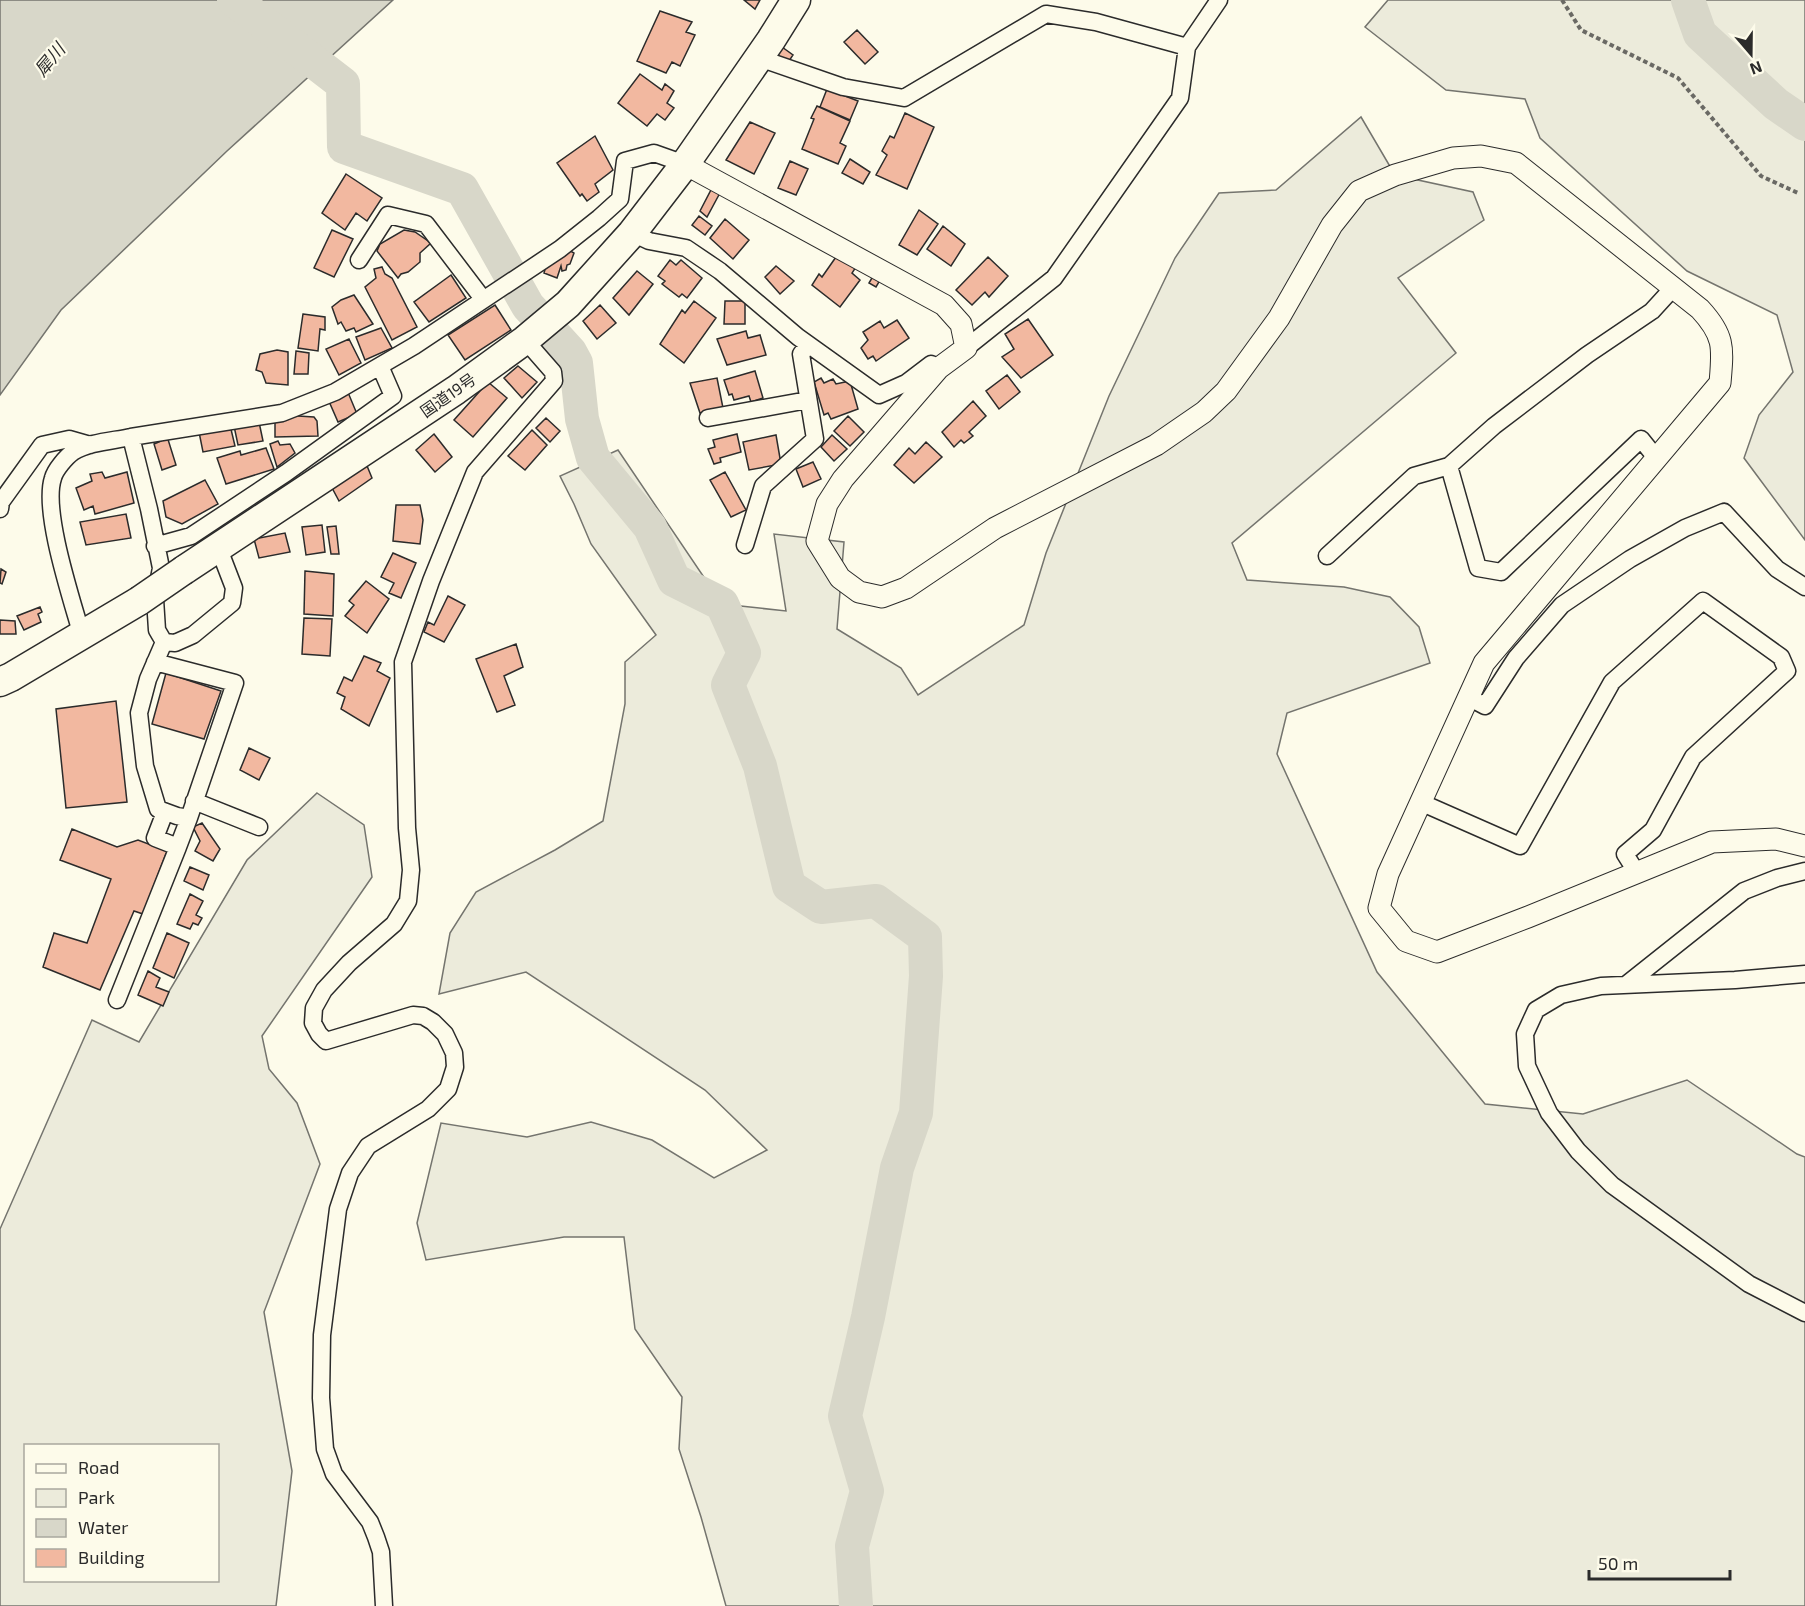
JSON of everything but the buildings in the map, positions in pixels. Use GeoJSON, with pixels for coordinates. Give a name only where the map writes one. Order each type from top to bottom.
{"type":"FeatureCollection","features":[{"type":"Feature","properties":{"kind":"highway","name":"国道19号"},"geometry":{"type":"LineString","coordinates":[[0,682],[82,636],[219,549],[456,390],[568,304],[632,232],[685,164],[759,58],[796,0]]}},
{"type":"Feature","properties":{"kind":"street"},"geometry":{"type":"LineString","coordinates":[[1219,0],[1187,47],[1180,98],[1054,278],[939,368],[843,479],[827,504],[817,541],[840,578],[860,592],[882,597],[906,588],[995,528],[1156,445],[1204,412],[1226,391],[1279,318],[1332,225],[1359,191],[1395,175],[1453,158],[1481,156],[1516,163],[1700,309],[1714,325],[1723,349],[1720,383],[1484,663],[1388,874],[1379,908],[1406,941],[1437,952],[1712,842],[1776,839],[1805,846]]}},
{"type":"Feature","properties":{"kind":"street"},"geometry":{"type":"LineString","coordinates":[[759,58],[843,87],[904,98],[1046,14],[1096,22],[1187,47]]}},
{"type":"Feature","properties":{"kind":"street"},"geometry":{"type":"LineString","coordinates":[[82,636],[58,549],[50,493],[53,475],[71,453],[90,445],[130,437],[282,413],[335,392],[380,366],[560,249],[599,218],[620,199],[625,161],[654,153],[685,164],[944,305],[961,324],[966,348]]}},
{"type":"Feature","properties":{"kind":"street"},"geometry":{"type":"LineString","coordinates":[[359,260],[388,215],[426,224],[483,299]]}},
{"type":"Feature","properties":{"kind":"street"},"geometry":{"type":"LineString","coordinates":[[632,232],[649,241],[686,248],[720,271],[808,345],[879,395],[906,383],[931,364],[939,368]]}},
{"type":"Feature","properties":{"kind":"street"},"geometry":{"type":"LineString","coordinates":[[1327,556],[1414,476],[1449,466],[1494,426],[1587,355],[1652,311],[1673,288]]}},
{"type":"Feature","properties":{"kind":"street"},"geometry":{"type":"LineString","coordinates":[[384,1606],[381,1552],[376,1537],[370,1522],[334,1474],[325,1449],[321,1398],[324,1324],[338,1209],[350,1173],[368,1146],[428,1109],[448,1089],[455,1067],[454,1053],[445,1034],[433,1022],[423,1016],[413,1015],[326,1041],[313,1023],[314,1008],[324,990],[349,963],[394,924],[408,901],[411,870],[407,828],[402,662],[431,581],[475,472],[554,381],[553,372],[529,336]]}},
{"type":"Feature","properties":{"kind":"street"},"geometry":{"type":"LineString","coordinates":[[745,545],[763,486],[815,439],[801,354],[808,345]]}},
{"type":"Feature","properties":{"kind":"street"},"geometry":{"type":"LineString","coordinates":[[155,546],[191,536],[286,473],[393,396],[380,366]]}},
{"type":"Feature","properties":{"kind":"street"},"geometry":{"type":"LineString","coordinates":[[708,418],[808,400]]}},
{"type":"Feature","properties":{"kind":"street"},"geometry":{"type":"LineString","coordinates":[[130,437],[149,509],[161,568],[155,599],[157,630],[164,642]]}},
{"type":"Feature","properties":{"kind":"street"},"geometry":{"type":"LineString","coordinates":[[0,509],[1,502],[42,445],[69,439],[90,445]]}},
{"type":"Feature","properties":{"kind":"street"},"geometry":{"type":"LineString","coordinates":[[1449,466],[1478,568],[1501,572],[1641,439],[1657,459]]}},
{"type":"Feature","properties":{"kind":"street"},"geometry":{"type":"LineString","coordinates":[[1468,697],[1485,706],[1516,658],[1562,605],[1639,554],[1685,528],[1724,512],[1777,569],[1805,587]]}},
{"type":"Feature","properties":{"kind":"street"},"geometry":{"type":"LineString","coordinates":[[164,642],[175,643],[193,635],[232,603],[234,588],[219,549]]}},
{"type":"Feature","properties":{"kind":"street"},"geometry":{"type":"LineString","coordinates":[[1420,802],[1520,846],[1612,682],[1703,601],[1781,657],[1787,671],[1694,757],[1653,830],[1625,854],[1637,873]]}},
{"type":"Feature","properties":{"kind":"street"},"geometry":{"type":"LineString","coordinates":[[164,642],[148,680],[139,714],[145,766],[158,809],[189,818]]}},
{"type":"Feature","properties":{"kind":"street"},"geometry":{"type":"LineString","coordinates":[[117,1000],[189,818],[235,683],[155,663]]}},
{"type":"Feature","properties":{"kind":"street"},"geometry":{"type":"LineString","coordinates":[[194,801],[259,826]]}},
{"type":"Feature","properties":{"kind":"street"},"geometry":{"type":"LineString","coordinates":[[165,812],[155,838],[178,847]]}},
{"type":"Feature","properties":{"kind":"street"},"geometry":{"type":"LineString","coordinates":[[1627,984],[1744,891],[1777,878],[1805,871]]}},
{"type":"Feature","properties":{"kind":"street"},"geometry":{"type":"LineString","coordinates":[[1805,974],[1735,980],[1601,986],[1561,995],[1536,1010],[1525,1034],[1527,1066],[1548,1113],[1578,1151],[1612,1185],[1749,1284],[1805,1313]]}},
{"type":"Feature","properties":{"kind":"path"},"geometry":{"type":"LineString","coordinates":[[1562,0],[1581,30],[1677,78],[1761,176],[1798,193]]}},
{"type":"Feature","properties":{"kind":"green space"},"geometry":{"type":"Polygon","coordinates":[[[1388,0],[1805,0],[1805,540],[1744,458],[1759,415],[1793,372],[1777,315],[1687,271],[1540,138],[1525,99],[1446,90],[1365,27],[1388,0]]]}},
{"type":"Feature","properties":{"kind":"green space"},"geometry":{"type":"Polygon","coordinates":[[[1361,117],[1395,175],[1473,192],[1484,220],[1398,278],[1456,353],[1232,543],[1247,580],[1344,587],[1390,597],[1419,627],[1430,663],[1287,713],[1277,754],[1377,972],[1485,1104],[1583,1114],[1687,1080],[1797,1154],[1805,1157],[1805,1606],[726,1606],[679,1449],[682,1397],[635,1329],[624,1237],[564,1237],[426,1260],[417,1223],[441,1123],[527,1137],[591,1122],[652,1140],[714,1178],[767,1150],[705,1090],[526,972],[439,994],[450,933],[476,892],[555,850],[603,821],[625,704],[625,662],[656,635],[591,544],[560,476],[618,450],[722,604],[786,611],[774,534],[844,542],[837,629],[901,668],[918,695],[1024,625],[1046,553],[1109,396],[1175,258],[1219,193],[1276,190],[1361,117]]]}},
{"type":"Feature","properties":{"kind":"green space"},"geometry":{"type":"Polygon","coordinates":[[[317,793],[364,825],[372,877],[262,1036],[269,1069],[297,1103],[320,1164],[264,1312],[292,1471],[276,1606],[0,1606],[0,1229],[92,1020],[139,1042],[247,860],[317,793]]]}},
{"type":"Feature","properties":{"kind":"water","name":"犀川"},"geometry":{"type":"Polygon","coordinates":[[[0,0],[393,0],[227,151],[61,310],[0,395],[0,0]]]}},
{"type":"Feature","properties":{"kind":"waterway"},"geometry":{"type":"LineString","coordinates":[[234,0],[343,84],[344,147],[462,189],[528,306],[570,352],[576,363],[582,419],[593,458],[650,527],[674,580],[722,604],[744,653],[728,685],[760,766],[789,886],[821,907],[876,901],[925,937],[926,976],[916,1113],[897,1168],[868,1317],[845,1416],[867,1491],[852,1546],[856,1606]]}},
{"type":"Feature","properties":{"kind":"waterway"},"geometry":{"type":"LineString","coordinates":[[1688,0],[1700,34],[1776,104],[1805,124]]}}]}
